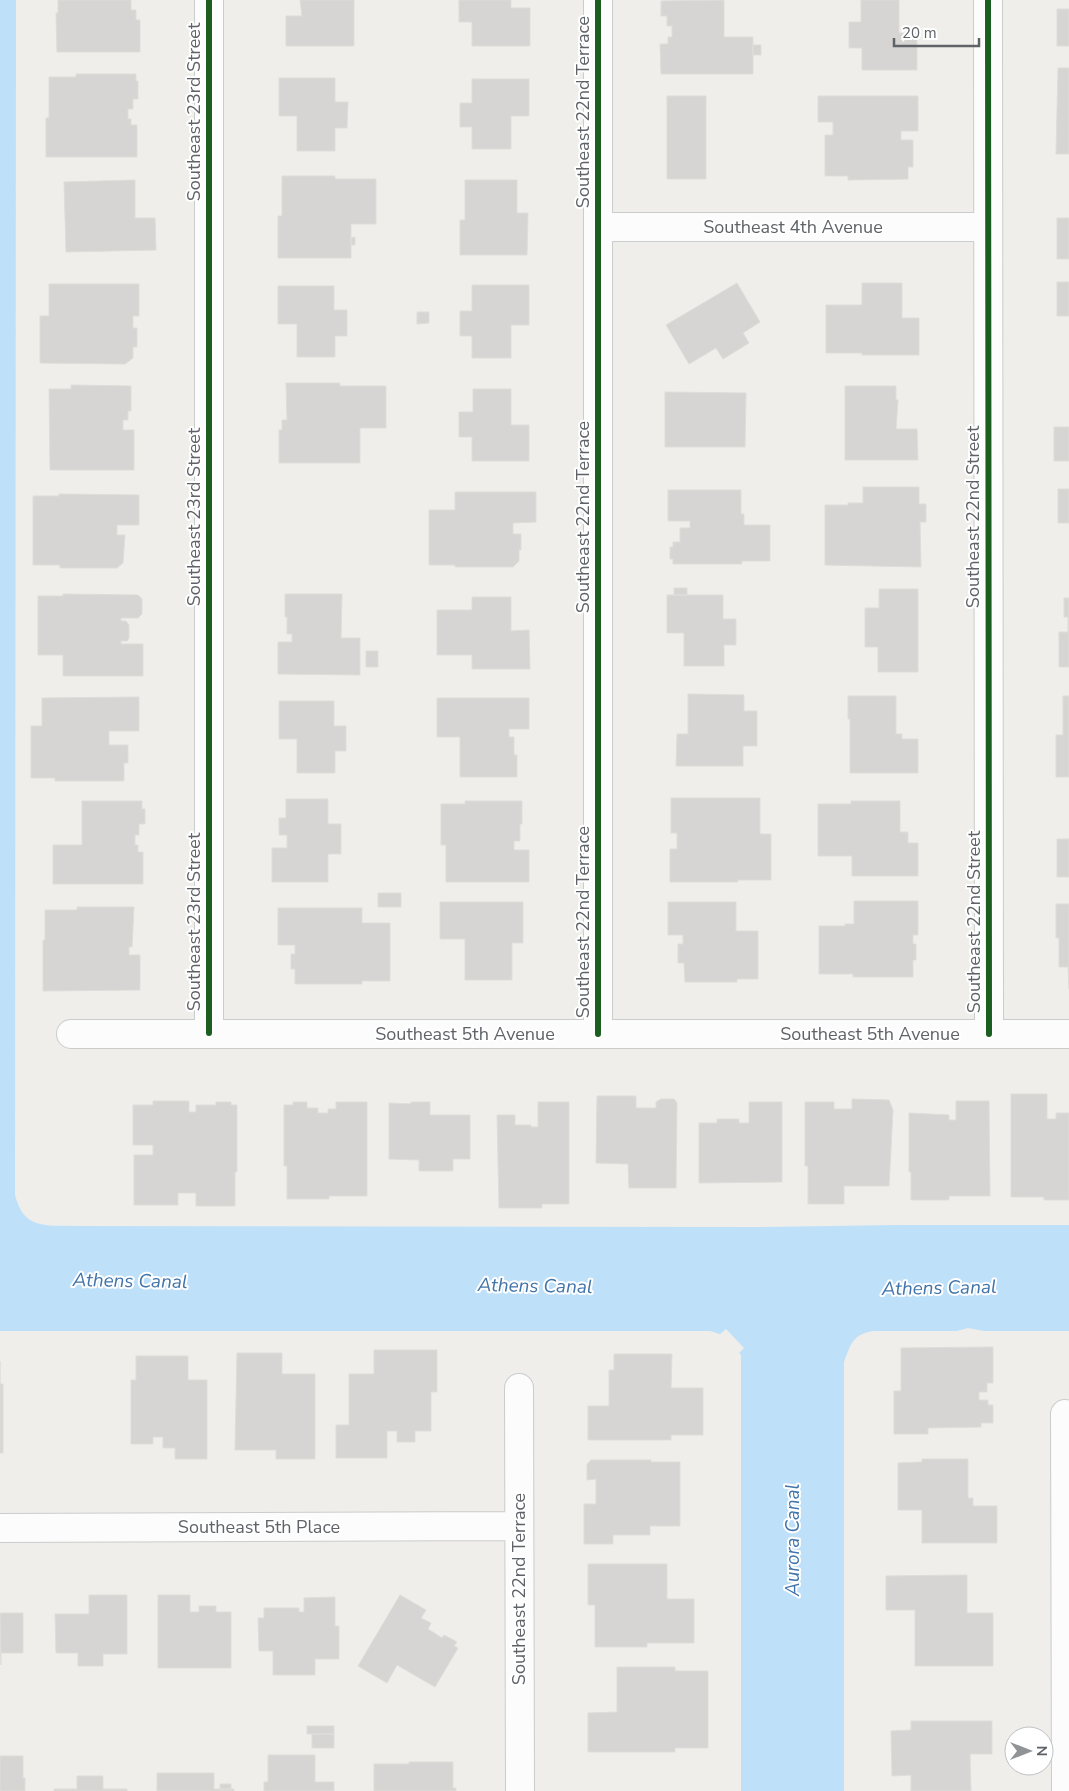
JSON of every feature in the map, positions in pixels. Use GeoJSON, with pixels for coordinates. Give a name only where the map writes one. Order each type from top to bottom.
{"type":"FeatureCollection","features":[{"type":"Feature","properties":{"kind":"street","name":"Southeast 23rd Street"},"geometry":{"type":"LineString","coordinates":[[209,0],[209,1033]]}},
{"type":"Feature","properties":{"kind":"street","name":"Southeast 22nd Terrace"},"geometry":{"type":"LineString","coordinates":[[598,0],[598,1034]]}},
{"type":"Feature","properties":{"kind":"street","name":"Southeast 22nd Street"},"geometry":{"type":"LineString","coordinates":[[988,0],[989,1034]]}},
{"type":"Feature","properties":{"kind":"street","name":"Southeast 4th Avenue"},"geometry":{"type":"LineString","coordinates":[[598,227],[988,227]]}},
{"type":"Feature","properties":{"kind":"street","name":"Southeast 5th Avenue"},"geometry":{"type":"LineString","coordinates":[[72,1034],[1069,1034]]}},
{"type":"Feature","properties":{"kind":"street","name":"Southeast 22nd Terrace"},"geometry":{"type":"LineString","coordinates":[[519,1388],[520,1791]]}},
{"type":"Feature","properties":{"kind":"street"},"geometry":{"type":"LineString","coordinates":[[1065,1414],[1067,1525],[1066,1791]]}},
{"type":"Feature","properties":{"kind":"street","name":"Southeast 5th Place"},"geometry":{"type":"LineString","coordinates":[[0,1528],[519,1526]]}},
{"type":"Feature","properties":{"kind":"water"},"geometry":{"type":"Polygon","coordinates":[[[0,0],[16,0],[15,1195],[19,1206],[30,1220],[55,1226],[759,1227],[1069,1225],[1069,1331],[984,1331],[968,1328],[957,1331],[873,1331],[861,1335],[853,1341],[844,1362],[844,1791],[741,1791],[741,1355],[723,1335],[710,1331],[0,1331],[0,0]]]}},
{"type":"Feature","properties":{"kind":"pier"},"geometry":{"type":"Polygon","coordinates":[[[726,1329],[744,1348],[737,1355],[718,1336],[726,1329]]]}},
{"type":"Feature","properties":{"kind":"building"},"geometry":{"type":"Polygon","coordinates":[[[58,0],[131,0],[131,10],[136,10],[136,20],[140,20],[140,52],[57,52],[56,13],[58,13],[58,0]]]}},
{"type":"Feature","properties":{"kind":"building"},"geometry":{"type":"Polygon","coordinates":[[[300,0],[354,0],[354,46],[286,46],[286,16],[302,16],[300,0]]]}},
{"type":"Feature","properties":{"kind":"building"},"geometry":{"type":"Polygon","coordinates":[[[459,0],[511,0],[511,8],[530,8],[530,46],[472,46],[472,22],[459,22],[459,0]]]}},
{"type":"Feature","properties":{"kind":"building"},"geometry":{"type":"Polygon","coordinates":[[[724,0],[724,37],[753,37],[753,74],[661,74],[660,44],[668,44],[668,37],[672,37],[672,26],[667,26],[667,16],[661,16],[661,1],[724,0]]]}},
{"type":"Feature","properties":{"kind":"building"},"geometry":{"type":"Polygon","coordinates":[[[861,0],[899,0],[899,33],[917,33],[917,70],[862,70],[862,48],[849,48],[849,22],[861,22],[861,0]]]}},
{"type":"Feature","properties":{"kind":"building"},"geometry":{"type":"Polygon","coordinates":[[[1057,9],[1069,9],[1069,46],[1057,46],[1057,9]]]}},
{"type":"Feature","properties":{"kind":"building"},"geometry":{"type":"Polygon","coordinates":[[[753,45],[761,45],[761,55],[753,55],[753,45]]]}},
{"type":"Feature","properties":{"kind":"building"},"geometry":{"type":"Polygon","coordinates":[[[1058,68],[1069,68],[1069,154],[1056,154],[1058,68]]]}},
{"type":"Feature","properties":{"kind":"building"},"geometry":{"type":"Polygon","coordinates":[[[76,74],[136,74],[138,99],[133,99],[133,109],[128,109],[128,119],[131,119],[131,125],[137,125],[137,157],[46,157],[46,118],[49,118],[49,77],[76,77],[76,74]]]}},
{"type":"Feature","properties":{"kind":"building"},"geometry":{"type":"Polygon","coordinates":[[[279,78],[335,78],[335,102],[348,102],[347,128],[335,128],[335,151],[297,151],[297,116],[279,116],[279,78]]]}},
{"type":"Feature","properties":{"kind":"building"},"geometry":{"type":"Polygon","coordinates":[[[472,79],[529,79],[529,116],[511,116],[511,149],[472,149],[472,127],[460,127],[460,103],[472,103],[472,79]]]}},
{"type":"Feature","properties":{"kind":"building"},"geometry":{"type":"Polygon","coordinates":[[[667,96],[706,96],[706,179],[667,179],[667,96]]]}},
{"type":"Feature","properties":{"kind":"building"},"geometry":{"type":"Polygon","coordinates":[[[818,96],[918,96],[918,131],[901,131],[901,140],[913,140],[913,167],[908,167],[908,179],[848,180],[848,176],[825,176],[825,135],[833,135],[833,122],[818,122],[818,96]]]}},
{"type":"Feature","properties":{"kind":"building"},"geometry":{"type":"Polygon","coordinates":[[[282,176],[335,176],[335,179],[376,179],[376,224],[351,224],[351,258],[278,258],[278,216],[282,216],[282,176]]]}},
{"type":"Feature","properties":{"kind":"building"},"geometry":{"type":"Polygon","coordinates":[[[135,180],[135,218],[155,218],[156,250],[66,252],[64,182],[135,180]]]}},
{"type":"Feature","properties":{"kind":"building"},"geometry":{"type":"Polygon","coordinates":[[[465,180],[517,180],[517,213],[528,213],[527,255],[460,255],[460,220],[465,220],[465,180]]]}},
{"type":"Feature","properties":{"kind":"building"},"geometry":{"type":"Polygon","coordinates":[[[1057,218],[1069,218],[1069,259],[1057,259],[1057,218]]]}},
{"type":"Feature","properties":{"kind":"building"},"geometry":{"type":"Polygon","coordinates":[[[355,237],[355,245],[351,245],[351,238],[355,237]]]}},
{"type":"Feature","properties":{"kind":"building"},"geometry":{"type":"Polygon","coordinates":[[[1057,282],[1069,282],[1069,316],[1057,316],[1057,282]]]}},
{"type":"Feature","properties":{"kind":"building"},"geometry":{"type":"Polygon","coordinates":[[[737,283],[760,322],[743,333],[749,343],[723,359],[716,348],[689,364],[666,325],[737,283]]]}},
{"type":"Feature","properties":{"kind":"building"},"geometry":{"type":"Polygon","coordinates":[[[862,283],[902,283],[902,318],[919,318],[919,355],[826,353],[826,305],[862,305],[862,283]]]}},
{"type":"Feature","properties":{"kind":"building"},"geometry":{"type":"Polygon","coordinates":[[[49,284],[139,284],[139,316],[133,316],[133,328],[137,328],[137,347],[133,347],[133,358],[125,364],[40,363],[40,316],[49,316],[49,284]]]}},
{"type":"Feature","properties":{"kind":"building"},"geometry":{"type":"Polygon","coordinates":[[[472,285],[529,285],[529,325],[511,325],[511,358],[472,358],[472,336],[460,336],[460,311],[472,311],[472,285]]]}},
{"type":"Feature","properties":{"kind":"building"},"geometry":{"type":"Polygon","coordinates":[[[278,286],[334,286],[334,310],[347,310],[347,336],[335,336],[335,357],[297,357],[297,324],[278,324],[278,286]]]}},
{"type":"Feature","properties":{"kind":"building"},"geometry":{"type":"Polygon","coordinates":[[[417,312],[429,312],[429,323],[417,324],[417,312]]]}},
{"type":"Feature","properties":{"kind":"building"},"geometry":{"type":"Polygon","coordinates":[[[286,383],[340,383],[340,386],[386,386],[386,428],[360,428],[360,463],[279,463],[279,430],[282,430],[282,420],[287,420],[286,383]]]}},
{"type":"Feature","properties":{"kind":"building"},"geometry":{"type":"Polygon","coordinates":[[[71,385],[131,386],[131,411],[128,411],[128,420],[123,420],[123,430],[134,430],[134,470],[50,470],[49,389],[71,389],[71,385]]]}},
{"type":"Feature","properties":{"kind":"building"},"geometry":{"type":"Polygon","coordinates":[[[845,386],[896,386],[896,400],[898,400],[896,429],[917,429],[918,460],[845,460],[845,386]]]}},
{"type":"Feature","properties":{"kind":"building"},"geometry":{"type":"Polygon","coordinates":[[[473,389],[511,389],[511,425],[529,425],[529,461],[472,461],[472,437],[459,437],[459,412],[473,412],[473,389]]]}},
{"type":"Feature","properties":{"kind":"building"},"geometry":{"type":"Polygon","coordinates":[[[665,392],[746,393],[745,447],[665,447],[665,392]]]}},
{"type":"Feature","properties":{"kind":"building"},"geometry":{"type":"Polygon","coordinates":[[[1054,427],[1069,427],[1069,461],[1054,461],[1054,427]]]}},
{"type":"Feature","properties":{"kind":"building"},"geometry":{"type":"Polygon","coordinates":[[[863,487],[919,487],[919,504],[926,504],[926,522],[920,522],[921,567],[825,565],[825,505],[863,503],[863,487]]]}},
{"type":"Feature","properties":{"kind":"building"},"geometry":{"type":"Polygon","coordinates":[[[1058,489],[1069,489],[1069,523],[1058,523],[1058,489]]]}},
{"type":"Feature","properties":{"kind":"building"},"geometry":{"type":"Polygon","coordinates":[[[668,490],[741,490],[741,514],[744,514],[744,525],[770,525],[770,561],[742,561],[742,564],[673,564],[673,559],[670,559],[670,547],[673,547],[673,542],[680,542],[680,528],[690,528],[690,521],[668,521],[668,490]]]}},
{"type":"Feature","properties":{"kind":"building"},"geometry":{"type":"Polygon","coordinates":[[[455,492],[536,492],[536,522],[513,523],[513,534],[521,534],[521,550],[519,550],[519,561],[513,567],[429,565],[429,510],[455,510],[455,492]]]}},
{"type":"Feature","properties":{"kind":"building"},"geometry":{"type":"Polygon","coordinates":[[[59,494],[139,495],[139,525],[117,525],[117,535],[125,535],[123,563],[117,568],[60,568],[60,565],[33,565],[33,496],[59,496],[59,494]]]}},
{"type":"Feature","properties":{"kind":"building"},"geometry":{"type":"Polygon","coordinates":[[[674,588],[687,588],[687,595],[674,595],[674,588]]]}},
{"type":"Feature","properties":{"kind":"building"},"geometry":{"type":"Polygon","coordinates":[[[879,589],[918,589],[918,672],[878,672],[878,647],[865,647],[865,608],[879,608],[879,589]]]}},
{"type":"Feature","properties":{"kind":"building"},"geometry":{"type":"Polygon","coordinates":[[[63,594],[138,595],[142,599],[142,614],[138,618],[121,618],[121,621],[126,621],[129,625],[129,638],[127,641],[121,641],[121,644],[143,644],[143,676],[63,676],[63,655],[38,655],[38,596],[63,596],[63,594]]]}},
{"type":"Feature","properties":{"kind":"building"},"geometry":{"type":"Polygon","coordinates":[[[285,594],[342,594],[341,638],[360,638],[360,675],[278,674],[278,642],[292,642],[292,634],[287,634],[285,594]]]}},
{"type":"Feature","properties":{"kind":"building"},"geometry":{"type":"Polygon","coordinates":[[[667,595],[723,595],[723,619],[736,619],[736,645],[724,645],[724,666],[684,666],[684,633],[667,633],[667,595]]]}},
{"type":"Feature","properties":{"kind":"building"},"geometry":{"type":"Polygon","coordinates":[[[472,597],[511,597],[511,631],[529,630],[530,669],[472,669],[472,655],[437,655],[437,610],[472,610],[472,597]]]}},
{"type":"Feature","properties":{"kind":"building"},"geometry":{"type":"Polygon","coordinates":[[[1064,598],[1069,598],[1069,667],[1059,667],[1059,632],[1068,632],[1068,617],[1064,617],[1064,598]]]}},
{"type":"Feature","properties":{"kind":"building"},"geometry":{"type":"Polygon","coordinates":[[[366,651],[378,651],[378,667],[366,667],[366,651]]]}},
{"type":"Feature","properties":{"kind":"building"},"geometry":{"type":"Polygon","coordinates":[[[688,694],[744,695],[744,711],[757,711],[757,746],[743,746],[743,766],[676,766],[677,734],[688,734],[688,694]]]}},
{"type":"Feature","properties":{"kind":"building"},"geometry":{"type":"Polygon","coordinates":[[[848,696],[896,696],[896,734],[902,734],[902,739],[918,739],[918,773],[850,773],[848,696]]]}},
{"type":"Feature","properties":{"kind":"building"},"geometry":{"type":"Polygon","coordinates":[[[1063,696],[1069,696],[1069,777],[1056,777],[1056,735],[1063,735],[1063,696]]]}},
{"type":"Feature","properties":{"kind":"building"},"geometry":{"type":"Polygon","coordinates":[[[139,697],[139,731],[109,731],[109,745],[128,745],[128,763],[124,763],[124,781],[55,781],[55,778],[31,778],[31,726],[42,726],[42,698],[139,697]]]}},
{"type":"Feature","properties":{"kind":"building"},"geometry":{"type":"Polygon","coordinates":[[[437,698],[529,698],[529,729],[509,729],[509,737],[514,737],[514,755],[517,755],[517,777],[460,777],[460,737],[437,737],[437,698]]]}},
{"type":"Feature","properties":{"kind":"building"},"geometry":{"type":"Polygon","coordinates":[[[279,701],[334,701],[334,726],[346,726],[346,751],[335,751],[335,773],[297,773],[297,739],[279,739],[279,701]]]}},
{"type":"Feature","properties":{"kind":"building"},"geometry":{"type":"Polygon","coordinates":[[[671,798],[760,798],[760,834],[771,834],[771,880],[670,882],[670,849],[677,849],[677,833],[671,833],[671,798]]]}},
{"type":"Feature","properties":{"kind":"building"},"geometry":{"type":"Polygon","coordinates":[[[286,799],[328,799],[328,824],[341,824],[341,854],[328,854],[328,882],[272,882],[272,848],[287,848],[287,835],[279,835],[279,818],[286,818],[286,799]]]}},
{"type":"Feature","properties":{"kind":"building"},"geometry":{"type":"Polygon","coordinates":[[[82,801],[142,801],[142,809],[145,809],[145,824],[139,824],[139,835],[135,835],[135,845],[138,845],[138,852],[143,852],[143,884],[53,884],[53,845],[82,845],[82,801]]]}},
{"type":"Feature","properties":{"kind":"building"},"geometry":{"type":"Polygon","coordinates":[[[465,801],[522,801],[520,841],[514,841],[514,850],[529,850],[529,882],[446,882],[446,845],[441,845],[441,804],[465,804],[465,801]]]}},
{"type":"Feature","properties":{"kind":"building"},"geometry":{"type":"Polygon","coordinates":[[[851,801],[900,801],[900,832],[908,832],[908,843],[918,843],[918,876],[852,876],[852,856],[818,856],[818,804],[851,804],[851,801]]]}},
{"type":"Feature","properties":{"kind":"building"},"geometry":{"type":"Polygon","coordinates":[[[1057,839],[1069,839],[1069,877],[1057,877],[1057,839]]]}},
{"type":"Feature","properties":{"kind":"building"},"geometry":{"type":"Polygon","coordinates":[[[378,893],[401,893],[401,907],[378,907],[378,893]]]}},
{"type":"Feature","properties":{"kind":"building"},"geometry":{"type":"Polygon","coordinates":[[[854,901],[918,901],[918,935],[913,935],[913,944],[916,944],[916,960],[913,960],[913,977],[853,977],[853,974],[819,974],[819,926],[854,924],[854,901]]]}},
{"type":"Feature","properties":{"kind":"building"},"geometry":{"type":"Polygon","coordinates":[[[440,902],[523,902],[523,943],[512,943],[512,980],[465,980],[465,939],[440,939],[440,902]]]}},
{"type":"Feature","properties":{"kind":"building"},"geometry":{"type":"Polygon","coordinates":[[[668,902],[736,902],[736,931],[758,931],[758,979],[737,979],[737,982],[685,982],[684,963],[678,963],[678,944],[683,944],[683,935],[668,935],[668,902]]]}},
{"type":"Feature","properties":{"kind":"building"},"geometry":{"type":"Polygon","coordinates":[[[1056,904],[1069,904],[1069,989],[1068,967],[1059,967],[1059,938],[1056,938],[1056,904]]]}},
{"type":"Feature","properties":{"kind":"building"},"geometry":{"type":"Polygon","coordinates":[[[77,907],[134,907],[132,947],[129,947],[129,955],[140,955],[140,990],[43,991],[45,910],[77,910],[77,907]]]}},
{"type":"Feature","properties":{"kind":"building"},"geometry":{"type":"Polygon","coordinates":[[[278,908],[362,908],[362,923],[390,923],[390,981],[362,981],[362,984],[295,984],[295,969],[291,969],[291,954],[295,954],[295,945],[278,945],[278,908]]]}},
{"type":"Feature","properties":{"kind":"building"},"geometry":{"type":"Polygon","coordinates":[[[1011,1094],[1047,1094],[1047,1119],[1056,1119],[1056,1113],[1069,1113],[1069,1200],[1044,1200],[1044,1197],[1011,1197],[1011,1094]]]}},
{"type":"Feature","properties":{"kind":"building"},"geometry":{"type":"Polygon","coordinates":[[[597,1096],[636,1096],[636,1108],[656,1108],[656,1102],[661,1099],[674,1099],[677,1103],[676,1188],[629,1188],[628,1164],[596,1163],[597,1096]]]}},
{"type":"Feature","properties":{"kind":"building"},"geometry":{"type":"Polygon","coordinates":[[[852,1099],[889,1100],[893,1110],[889,1186],[844,1186],[844,1204],[808,1204],[808,1166],[805,1166],[805,1102],[834,1102],[834,1109],[852,1109],[852,1099]]]}},
{"type":"Feature","properties":{"kind":"building"},"geometry":{"type":"Polygon","coordinates":[[[153,1101],[189,1101],[189,1112],[196,1112],[196,1105],[216,1105],[216,1102],[231,1102],[231,1105],[237,1105],[235,1206],[196,1206],[196,1193],[178,1193],[178,1205],[134,1205],[134,1155],[153,1155],[153,1145],[133,1145],[133,1105],[153,1105],[153,1101]]]}},
{"type":"Feature","properties":{"kind":"building"},"geometry":{"type":"Polygon","coordinates":[[[956,1101],[989,1101],[990,1196],[949,1196],[949,1200],[911,1200],[909,1113],[949,1115],[949,1120],[956,1120],[956,1101]]]}},
{"type":"Feature","properties":{"kind":"building"},"geometry":{"type":"Polygon","coordinates":[[[293,1102],[307,1102],[307,1108],[318,1108],[318,1113],[328,1113],[328,1109],[336,1109],[336,1102],[367,1102],[367,1196],[329,1196],[329,1199],[287,1199],[287,1166],[284,1166],[284,1105],[293,1105],[293,1102]]]}},
{"type":"Feature","properties":{"kind":"building"},"geometry":{"type":"Polygon","coordinates":[[[411,1102],[430,1102],[430,1115],[470,1115],[470,1159],[453,1159],[453,1171],[419,1171],[419,1160],[389,1159],[389,1103],[411,1104],[411,1102]]]}},
{"type":"Feature","properties":{"kind":"building"},"geometry":{"type":"Polygon","coordinates":[[[538,1102],[569,1102],[569,1204],[542,1204],[542,1208],[499,1208],[497,1115],[515,1115],[515,1125],[538,1127],[538,1102]]]}},
{"type":"Feature","properties":{"kind":"building"},"geometry":{"type":"Polygon","coordinates":[[[749,1102],[782,1102],[782,1182],[699,1183],[699,1123],[717,1123],[717,1119],[739,1119],[739,1123],[749,1123],[749,1102]]]}},
{"type":"Feature","properties":{"kind":"building"},"geometry":{"type":"Polygon","coordinates":[[[993,1347],[993,1383],[987,1383],[987,1392],[979,1392],[979,1400],[988,1400],[988,1405],[993,1405],[993,1423],[981,1423],[981,1427],[928,1428],[928,1434],[894,1434],[894,1391],[901,1391],[901,1348],[993,1347]]]}},
{"type":"Feature","properties":{"kind":"building"},"geometry":{"type":"Polygon","coordinates":[[[374,1350],[437,1350],[437,1392],[431,1392],[431,1431],[415,1431],[415,1442],[397,1442],[397,1431],[387,1431],[387,1458],[336,1458],[336,1425],[349,1425],[349,1374],[374,1374],[374,1350]]]}},
{"type":"Feature","properties":{"kind":"building"},"geometry":{"type":"Polygon","coordinates":[[[237,1353],[282,1353],[282,1374],[315,1374],[315,1459],[276,1459],[276,1450],[235,1450],[237,1353]]]}},
{"type":"Feature","properties":{"kind":"building"},"geometry":{"type":"Polygon","coordinates":[[[614,1354],[672,1354],[671,1388],[703,1388],[703,1435],[671,1435],[671,1440],[588,1440],[588,1406],[609,1406],[609,1370],[614,1370],[614,1354]]]}},
{"type":"Feature","properties":{"kind":"building"},"geometry":{"type":"Polygon","coordinates":[[[136,1356],[188,1356],[188,1380],[207,1380],[207,1459],[175,1459],[175,1448],[163,1448],[163,1437],[153,1437],[153,1444],[131,1444],[131,1380],[136,1380],[136,1356]]]}},
{"type":"Feature","properties":{"kind":"building"},"geometry":{"type":"Polygon","coordinates":[[[0,1384],[3,1384],[3,1453],[0,1453],[0,1384]]]}},
{"type":"Feature","properties":{"kind":"building"},"geometry":{"type":"Polygon","coordinates":[[[922,1459],[968,1459],[968,1498],[973,1498],[973,1506],[997,1506],[997,1543],[922,1543],[922,1510],[898,1510],[898,1463],[922,1462],[922,1459]]]}},
{"type":"Feature","properties":{"kind":"building"},"geometry":{"type":"Polygon","coordinates":[[[591,1460],[680,1462],[680,1526],[650,1526],[650,1535],[613,1535],[613,1544],[584,1544],[584,1504],[596,1504],[596,1479],[587,1480],[587,1464],[591,1460]]]}},
{"type":"Feature","properties":{"kind":"building"},"geometry":{"type":"Polygon","coordinates":[[[588,1564],[667,1564],[667,1599],[694,1599],[694,1643],[647,1643],[647,1647],[595,1647],[595,1605],[588,1605],[588,1564]]]}},
{"type":"Feature","properties":{"kind":"building"},"geometry":{"type":"Polygon","coordinates":[[[967,1575],[967,1613],[993,1613],[993,1666],[915,1666],[915,1610],[886,1610],[886,1576],[967,1575]]]}},
{"type":"Feature","properties":{"kind":"building"},"geometry":{"type":"Polygon","coordinates":[[[89,1595],[127,1595],[127,1654],[103,1654],[103,1666],[78,1666],[78,1653],[56,1653],[55,1614],[89,1614],[89,1595]]]}},
{"type":"Feature","properties":{"kind":"building"},"geometry":{"type":"Polygon","coordinates":[[[158,1595],[190,1595],[190,1612],[199,1612],[199,1606],[216,1606],[216,1612],[231,1612],[231,1668],[158,1668],[158,1595]]]}},
{"type":"Feature","properties":{"kind":"building"},"geometry":{"type":"Polygon","coordinates":[[[400,1595],[426,1610],[421,1618],[431,1623],[428,1629],[442,1638],[444,1635],[457,1642],[454,1646],[458,1648],[435,1687],[397,1665],[387,1683],[358,1666],[400,1595]]]}},
{"type":"Feature","properties":{"kind":"building"},"geometry":{"type":"Polygon","coordinates":[[[335,1597],[335,1626],[339,1626],[339,1659],[315,1659],[315,1675],[273,1675],[273,1651],[259,1651],[258,1618],[264,1618],[264,1608],[299,1608],[299,1612],[304,1612],[304,1598],[335,1597]]]}},
{"type":"Feature","properties":{"kind":"building"},"geometry":{"type":"Polygon","coordinates":[[[0,1613],[23,1613],[23,1653],[1,1653],[1,1665],[0,1613]]]}},
{"type":"Feature","properties":{"kind":"building"},"geometry":{"type":"Polygon","coordinates":[[[617,1667],[675,1667],[675,1671],[708,1671],[708,1748],[675,1748],[675,1752],[588,1752],[588,1713],[617,1712],[617,1667]]]}},
{"type":"Feature","properties":{"kind":"building"},"geometry":{"type":"Polygon","coordinates":[[[911,1721],[992,1721],[992,1754],[970,1754],[971,1791],[911,1791],[911,1775],[892,1776],[891,1731],[911,1730],[911,1721]]]}},
{"type":"Feature","properties":{"kind":"building"},"geometry":{"type":"Polygon","coordinates":[[[307,1726],[334,1726],[334,1734],[307,1734],[307,1726]]]}},
{"type":"Feature","properties":{"kind":"building"},"geometry":{"type":"Polygon","coordinates":[[[312,1734],[334,1734],[334,1748],[312,1748],[312,1734]]]}},
{"type":"Feature","properties":{"kind":"building"},"geometry":{"type":"Polygon","coordinates":[[[268,1755],[315,1755],[315,1782],[334,1782],[334,1791],[264,1791],[264,1782],[268,1782],[268,1755]]]}},
{"type":"Feature","properties":{"kind":"building"},"geometry":{"type":"Polygon","coordinates":[[[0,1756],[23,1756],[25,1791],[0,1791],[0,1756]]]}},
{"type":"Feature","properties":{"kind":"building"},"geometry":{"type":"Polygon","coordinates":[[[409,1762],[453,1762],[453,1788],[456,1788],[456,1791],[374,1791],[374,1764],[409,1764],[409,1762]]]}},
{"type":"Feature","properties":{"kind":"building"},"geometry":{"type":"Polygon","coordinates":[[[157,1773],[214,1773],[214,1789],[234,1789],[234,1791],[157,1791],[157,1773]]]}},
{"type":"Feature","properties":{"kind":"building"},"geometry":{"type":"Polygon","coordinates":[[[77,1776],[103,1776],[103,1789],[127,1789],[127,1791],[54,1791],[54,1789],[77,1789],[77,1776]]]}},
{"type":"Feature","properties":{"kind":"building"},"geometry":{"type":"Polygon","coordinates":[[[220,1784],[231,1784],[231,1789],[220,1789],[220,1784]]]}},
{"type":"Feature","properties":{"kind":"cycle path"},"geometry":{"type":"LineString","coordinates":[[209,0],[209,1033]]}},
{"type":"Feature","properties":{"kind":"cycle path"},"geometry":{"type":"LineString","coordinates":[[598,0],[598,1034]]}},
{"type":"Feature","properties":{"kind":"cycle path"},"geometry":{"type":"LineString","coordinates":[[988,0],[989,1034]]}},
{"type":"Feature","properties":{"kind":"water label","name":"Athens Canal"},"geometry":{"type":"Point","coordinates":[130,1280]}},
{"type":"Feature","properties":{"kind":"water label","name":"Athens Canal"},"geometry":{"type":"Point","coordinates":[535,1285]}},
{"type":"Feature","properties":{"kind":"water label","name":"Athens Canal"},"geometry":{"type":"Point","coordinates":[939,1287]}},
{"type":"Feature","properties":{"kind":"water label","name":"Aurora Canal"},"geometry":{"type":"Point","coordinates":[792,1540]}}]}
